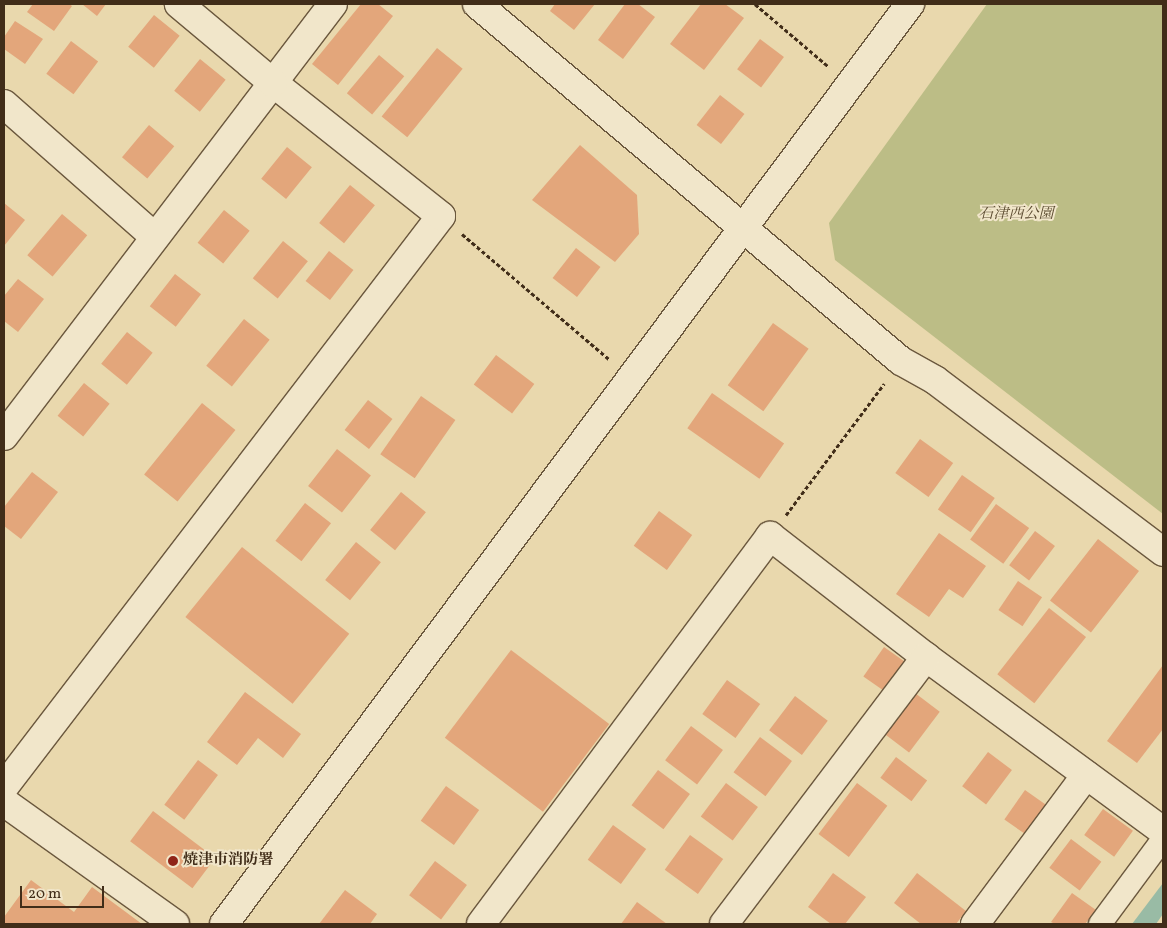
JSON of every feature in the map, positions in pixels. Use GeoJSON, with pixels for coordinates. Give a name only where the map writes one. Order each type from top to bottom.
{"type":"FeatureCollection","features":[{"type":"Feature","properties":{"kind":"street"},"geometry":{"type":"LineString","coordinates":[[4,787],[441,216],[273,83],[180,4]]}},
{"type":"Feature","properties":{"kind":"street"},"geometry":{"type":"LineString","coordinates":[[4,436],[333,4]]}},
{"type":"Feature","properties":{"kind":"street"},"geometry":{"type":"LineString","coordinates":[[476,4],[901,361],[935,380],[1163,552]]}},
{"type":"Feature","properties":{"kind":"street"},"geometry":{"type":"LineString","coordinates":[[224,924],[746,229],[910,4]]}},
{"type":"Feature","properties":{"kind":"street"},"geometry":{"type":"LineString","coordinates":[[4,104],[155,237]]}},
{"type":"Feature","properties":{"kind":"street"},"geometry":{"type":"LineString","coordinates":[[482,924],[770,536],[926,657],[1163,831]]}},
{"type":"Feature","properties":{"kind":"street"},"geometry":{"type":"LineString","coordinates":[[724,924],[926,657]]}},
{"type":"Feature","properties":{"kind":"street"},"geometry":{"type":"LineString","coordinates":[[975,924],[1086,775]]}},
{"type":"Feature","properties":{"kind":"street"},"geometry":{"type":"LineString","coordinates":[[4,802],[175,924]]}},
{"type":"Feature","properties":{"kind":"street"},"geometry":{"type":"LineString","coordinates":[[1100,924],[1163,838]]}},
{"type":"Feature","properties":{"kind":"path"},"geometry":{"type":"LineString","coordinates":[[756,4],[850,86]]}},
{"type":"Feature","properties":{"kind":"path"},"geometry":{"type":"LineString","coordinates":[[441,216],[633,380]]}},
{"type":"Feature","properties":{"kind":"path"},"geometry":{"type":"LineString","coordinates":[[770,536],[901,361]]}},
{"type":"Feature","properties":{"kind":"green space","name":"石津西公園"},"geometry":{"type":"Polygon","coordinates":[[[987,4],[1163,4],[1163,514],[835,260],[829,223],[987,4]]]}},
{"type":"Feature","properties":{"kind":"shaded area"},"geometry":{"type":"Polygon","coordinates":[[[1163,883],[1163,914],[1156,924],[1132,924],[1163,883]]]}},
{"type":"Feature","properties":{"kind":"building"},"geometry":{"type":"Polygon","coordinates":[[[33,4],[69,4],[72,6],[54,31],[27,12],[33,4]]]}},
{"type":"Feature","properties":{"kind":"building"},"geometry":{"type":"Polygon","coordinates":[[[82,4],[106,4],[97,16],[82,4]]]}},
{"type":"Feature","properties":{"kind":"building"},"geometry":{"type":"Polygon","coordinates":[[[361,4],[378,4],[393,16],[338,85],[312,64],[361,4]]]}},
{"type":"Feature","properties":{"kind":"building"},"geometry":{"type":"Polygon","coordinates":[[[555,4],[595,4],[574,30],[550,11],[555,4]]]}},
{"type":"Feature","properties":{"kind":"building"},"geometry":{"type":"Polygon","coordinates":[[[625,4],[638,4],[655,17],[623,59],[598,40],[625,4]]]}},
{"type":"Feature","properties":{"kind":"building"},"geometry":{"type":"Polygon","coordinates":[[[701,4],[725,4],[744,18],[704,70],[670,44],[701,4]]]}},
{"type":"Feature","properties":{"kind":"building"},"geometry":{"type":"Polygon","coordinates":[[[154,15],[180,36],[154,68],[128,47],[154,15]]]}},
{"type":"Feature","properties":{"kind":"building"},"geometry":{"type":"Polygon","coordinates":[[[15,21],[43,39],[25,64],[4,49],[4,37],[15,21]]]}},
{"type":"Feature","properties":{"kind":"building"},"geometry":{"type":"Polygon","coordinates":[[[760,39],[784,57],[761,87],[737,69],[760,39]]]}},
{"type":"Feature","properties":{"kind":"building"},"geometry":{"type":"Polygon","coordinates":[[[71,41],[98,61],[73,94],[46,74],[71,41]]]}},
{"type":"Feature","properties":{"kind":"building"},"geometry":{"type":"Polygon","coordinates":[[[437,48],[463,69],[407,137],[382,116],[437,48]]]}},
{"type":"Feature","properties":{"kind":"building"},"geometry":{"type":"Polygon","coordinates":[[[379,55],[404,76],[372,115],[347,93],[379,55]]]}},
{"type":"Feature","properties":{"kind":"building"},"geometry":{"type":"Polygon","coordinates":[[[200,59],[226,80],[200,112],[174,91],[200,59]]]}},
{"type":"Feature","properties":{"kind":"building"},"geometry":{"type":"Polygon","coordinates":[[[720,95],[744,114],[721,144],[697,125],[720,95]]]}},
{"type":"Feature","properties":{"kind":"building"},"geometry":{"type":"Polygon","coordinates":[[[149,125],[174,146],[147,178],[122,157],[149,125]]]}},
{"type":"Feature","properties":{"kind":"building"},"geometry":{"type":"Polygon","coordinates":[[[580,145],[637,195],[639,234],[615,262],[532,200],[580,145]]]}},
{"type":"Feature","properties":{"kind":"building"},"geometry":{"type":"Polygon","coordinates":[[[287,147],[312,167],[286,199],[261,179],[287,147]]]}},
{"type":"Feature","properties":{"kind":"building"},"geometry":{"type":"Polygon","coordinates":[[[350,185],[375,205],[344,243],[319,223],[350,185]]]}},
{"type":"Feature","properties":{"kind":"building"},"geometry":{"type":"Polygon","coordinates":[[[4,203],[25,220],[4,246],[4,203]]]}},
{"type":"Feature","properties":{"kind":"building"},"geometry":{"type":"Polygon","coordinates":[[[224,210],[250,231],[223,263],[198,243],[224,210]]]}},
{"type":"Feature","properties":{"kind":"building"},"geometry":{"type":"Polygon","coordinates":[[[62,214],[87,235],[53,277],[27,255],[62,214]]]}},
{"type":"Feature","properties":{"kind":"building"},"geometry":{"type":"Polygon","coordinates":[[[283,241],[308,261],[278,298],[253,278],[283,241]]]}},
{"type":"Feature","properties":{"kind":"building"},"geometry":{"type":"Polygon","coordinates":[[[576,248],[600,267],[577,297],[553,278],[576,248]]]}},
{"type":"Feature","properties":{"kind":"building"},"geometry":{"type":"Polygon","coordinates":[[[329,251],[353,270],[330,300],[306,281],[329,251]]]}},
{"type":"Feature","properties":{"kind":"building"},"geometry":{"type":"Polygon","coordinates":[[[175,274],[201,294],[176,327],[150,306],[175,274]]]}},
{"type":"Feature","properties":{"kind":"building"},"geometry":{"type":"Polygon","coordinates":[[[18,279],[44,299],[18,332],[4,321],[4,296],[18,279]]]}},
{"type":"Feature","properties":{"kind":"building"},"geometry":{"type":"Polygon","coordinates":[[[244,319],[270,340],[232,386],[206,366],[244,319]]]}},
{"type":"Feature","properties":{"kind":"building"},"geometry":{"type":"Polygon","coordinates":[[[773,323],[809,349],[763,411],[728,385],[773,323]]]}},
{"type":"Feature","properties":{"kind":"building"},"geometry":{"type":"Polygon","coordinates":[[[127,332],[153,353],[127,385],[101,364],[127,332]]]}},
{"type":"Feature","properties":{"kind":"building"},"geometry":{"type":"Polygon","coordinates":[[[496,355],[534,384],[512,413],[474,385],[496,355]]]}},
{"type":"Feature","properties":{"kind":"building"},"geometry":{"type":"Polygon","coordinates":[[[84,383],[110,404],[83,436],[58,416],[84,383]]]}},
{"type":"Feature","properties":{"kind":"building"},"geometry":{"type":"Polygon","coordinates":[[[712,393],[784,443],[759,479],[687,428],[712,393]]]}},
{"type":"Feature","properties":{"kind":"building"},"geometry":{"type":"Polygon","coordinates":[[[421,396],[455,420],[415,478],[380,454],[421,396]]]}},
{"type":"Feature","properties":{"kind":"building"},"geometry":{"type":"Polygon","coordinates":[[[368,400],[392,419],[369,449],[345,430],[368,400]]]}},
{"type":"Feature","properties":{"kind":"building"},"geometry":{"type":"Polygon","coordinates":[[[202,403],[235,430],[178,502],[144,474],[202,403]]]}},
{"type":"Feature","properties":{"kind":"building"},"geometry":{"type":"Polygon","coordinates":[[[920,439],[953,463],[928,497],[895,473],[920,439]]]}},
{"type":"Feature","properties":{"kind":"building"},"geometry":{"type":"Polygon","coordinates":[[[337,449],[371,475],[342,513],[308,486],[337,449]]]}},
{"type":"Feature","properties":{"kind":"building"},"geometry":{"type":"Polygon","coordinates":[[[32,472],[58,492],[21,539],[4,526],[4,507],[32,472]]]}},
{"type":"Feature","properties":{"kind":"building"},"geometry":{"type":"Polygon","coordinates":[[[962,475],[995,498],[971,532],[938,509],[962,475]]]}},
{"type":"Feature","properties":{"kind":"building"},"geometry":{"type":"Polygon","coordinates":[[[401,492],[426,512],[395,550],[370,530],[401,492]]]}},
{"type":"Feature","properties":{"kind":"building"},"geometry":{"type":"Polygon","coordinates":[[[305,503],[331,523],[301,561],[275,541],[305,503]]]}},
{"type":"Feature","properties":{"kind":"building"},"geometry":{"type":"Polygon","coordinates":[[[996,504],[1029,528],[1003,564],[970,540],[996,504]]]}},
{"type":"Feature","properties":{"kind":"building"},"geometry":{"type":"Polygon","coordinates":[[[659,511],[692,535],[667,570],[634,546],[659,511]]]}},
{"type":"Feature","properties":{"kind":"building"},"geometry":{"type":"Polygon","coordinates":[[[1035,531],[1055,546],[1029,580],[1009,565],[1035,531]]]}},
{"type":"Feature","properties":{"kind":"building"},"geometry":{"type":"Polygon","coordinates":[[[939,533],[986,566],[963,598],[949,589],[929,617],[896,594],[939,533]]]}},
{"type":"Feature","properties":{"kind":"building"},"geometry":{"type":"Polygon","coordinates":[[[1098,539],[1139,571],[1091,632],[1050,600],[1098,539]]]}},
{"type":"Feature","properties":{"kind":"building"},"geometry":{"type":"Polygon","coordinates":[[[356,542],[381,562],[350,600],[325,580],[356,542]]]}},
{"type":"Feature","properties":{"kind":"building"},"geometry":{"type":"Polygon","coordinates":[[[242,547],[349,634],[293,704],[185,617],[242,547]]]}},
{"type":"Feature","properties":{"kind":"building"},"geometry":{"type":"Polygon","coordinates":[[[1018,581],[1042,597],[1022,626],[998,610],[1018,581]]]}},
{"type":"Feature","properties":{"kind":"building"},"geometry":{"type":"Polygon","coordinates":[[[1049,608],[1086,637],[1034,703],[997,674],[1049,608]]]}},
{"type":"Feature","properties":{"kind":"building"},"geometry":{"type":"Polygon","coordinates":[[[884,647],[908,664],[887,693],[863,676],[884,647]]]}},
{"type":"Feature","properties":{"kind":"building"},"geometry":{"type":"Polygon","coordinates":[[[511,650],[609,724],[543,812],[445,738],[511,650]]]}},
{"type":"Feature","properties":{"kind":"building"},"geometry":{"type":"Polygon","coordinates":[[[1163,665],[1163,729],[1137,763],[1107,741],[1163,665]]]}},
{"type":"Feature","properties":{"kind":"building"},"geometry":{"type":"Polygon","coordinates":[[[727,680],[760,704],[735,738],[702,714],[727,680]]]}},
{"type":"Feature","properties":{"kind":"building"},"geometry":{"type":"Polygon","coordinates":[[[245,692],[301,734],[283,758],[258,738],[237,765],[207,742],[245,692]]]}},
{"type":"Feature","properties":{"kind":"building"},"geometry":{"type":"Polygon","coordinates":[[[915,693],[940,712],[909,752],[884,734],[915,693]]]}},
{"type":"Feature","properties":{"kind":"building"},"geometry":{"type":"Polygon","coordinates":[[[795,696],[828,721],[802,755],[769,730],[795,696]]]}},
{"type":"Feature","properties":{"kind":"building"},"geometry":{"type":"Polygon","coordinates":[[[691,726],[723,750],[697,784],[665,760],[691,726]]]}},
{"type":"Feature","properties":{"kind":"building"},"geometry":{"type":"Polygon","coordinates":[[[760,737],[792,761],[765,796],[734,772],[760,737]]]}},
{"type":"Feature","properties":{"kind":"building"},"geometry":{"type":"Polygon","coordinates":[[[988,752],[1012,770],[986,804],[962,786],[988,752]]]}},
{"type":"Feature","properties":{"kind":"building"},"geometry":{"type":"Polygon","coordinates":[[[896,757],[927,780],[911,801],[880,778],[896,757]]]}},
{"type":"Feature","properties":{"kind":"building"},"geometry":{"type":"Polygon","coordinates":[[[198,760],[218,775],[184,820],[164,805],[198,760]]]}},
{"type":"Feature","properties":{"kind":"building"},"geometry":{"type":"Polygon","coordinates":[[[658,770],[690,794],[663,829],[632,805],[658,770]]]}},
{"type":"Feature","properties":{"kind":"building"},"geometry":{"type":"Polygon","coordinates":[[[726,783],[758,807],[733,841],[701,817],[726,783]]]}},
{"type":"Feature","properties":{"kind":"building"},"geometry":{"type":"Polygon","coordinates":[[[857,783],[887,806],[849,857],[818,834],[857,783]]]}},
{"type":"Feature","properties":{"kind":"building"},"geometry":{"type":"Polygon","coordinates":[[[446,786],[479,810],[454,845],[421,821],[446,786]]]}},
{"type":"Feature","properties":{"kind":"building"},"geometry":{"type":"Polygon","coordinates":[[[1025,790],[1049,807],[1028,836],[1004,819],[1025,790]]]}},
{"type":"Feature","properties":{"kind":"building"},"geometry":{"type":"Polygon","coordinates":[[[1103,809],[1133,831],[1114,857],[1084,835],[1103,809]]]}},
{"type":"Feature","properties":{"kind":"building"},"geometry":{"type":"Polygon","coordinates":[[[153,811],[215,858],[192,888],[130,841],[153,811]]]}},
{"type":"Feature","properties":{"kind":"building"},"geometry":{"type":"Polygon","coordinates":[[[613,825],[646,849],[621,884],[588,860],[613,825]]]}},
{"type":"Feature","properties":{"kind":"building"},"geometry":{"type":"Polygon","coordinates":[[[690,835],[723,859],[698,894],[665,870],[690,835]]]}},
{"type":"Feature","properties":{"kind":"building"},"geometry":{"type":"Polygon","coordinates":[[[1071,839],[1101,862],[1080,891],[1049,868],[1071,839]]]}},
{"type":"Feature","properties":{"kind":"building"},"geometry":{"type":"Polygon","coordinates":[[[435,861],[467,885],[441,919],[409,895],[435,861]]]}},
{"type":"Feature","properties":{"kind":"building"},"geometry":{"type":"Polygon","coordinates":[[[833,873],[866,897],[845,924],[831,924],[808,907],[833,873]]]}},
{"type":"Feature","properties":{"kind":"building"},"geometry":{"type":"Polygon","coordinates":[[[917,873],[966,911],[956,924],[921,924],[894,903],[917,873]]]}},
{"type":"Feature","properties":{"kind":"building"},"geometry":{"type":"Polygon","coordinates":[[[31,880],[74,912],[92,887],[142,924],[4,924],[4,917],[31,880]]]}},
{"type":"Feature","properties":{"kind":"building"},"geometry":{"type":"Polygon","coordinates":[[[345,890],[377,914],[370,924],[319,924],[345,890]]]}},
{"type":"Feature","properties":{"kind":"building"},"geometry":{"type":"Polygon","coordinates":[[[1072,893],[1096,910],[1085,924],[1055,924],[1051,922],[1072,893]]]}},
{"type":"Feature","properties":{"kind":"building"},"geometry":{"type":"Polygon","coordinates":[[[637,902],[667,924],[621,924],[637,902]]]}},
{"type":"Feature","properties":{"kind":"place","name":"焼津市消防署"},"geometry":{"type":"Point","coordinates":[173,861]}}]}
